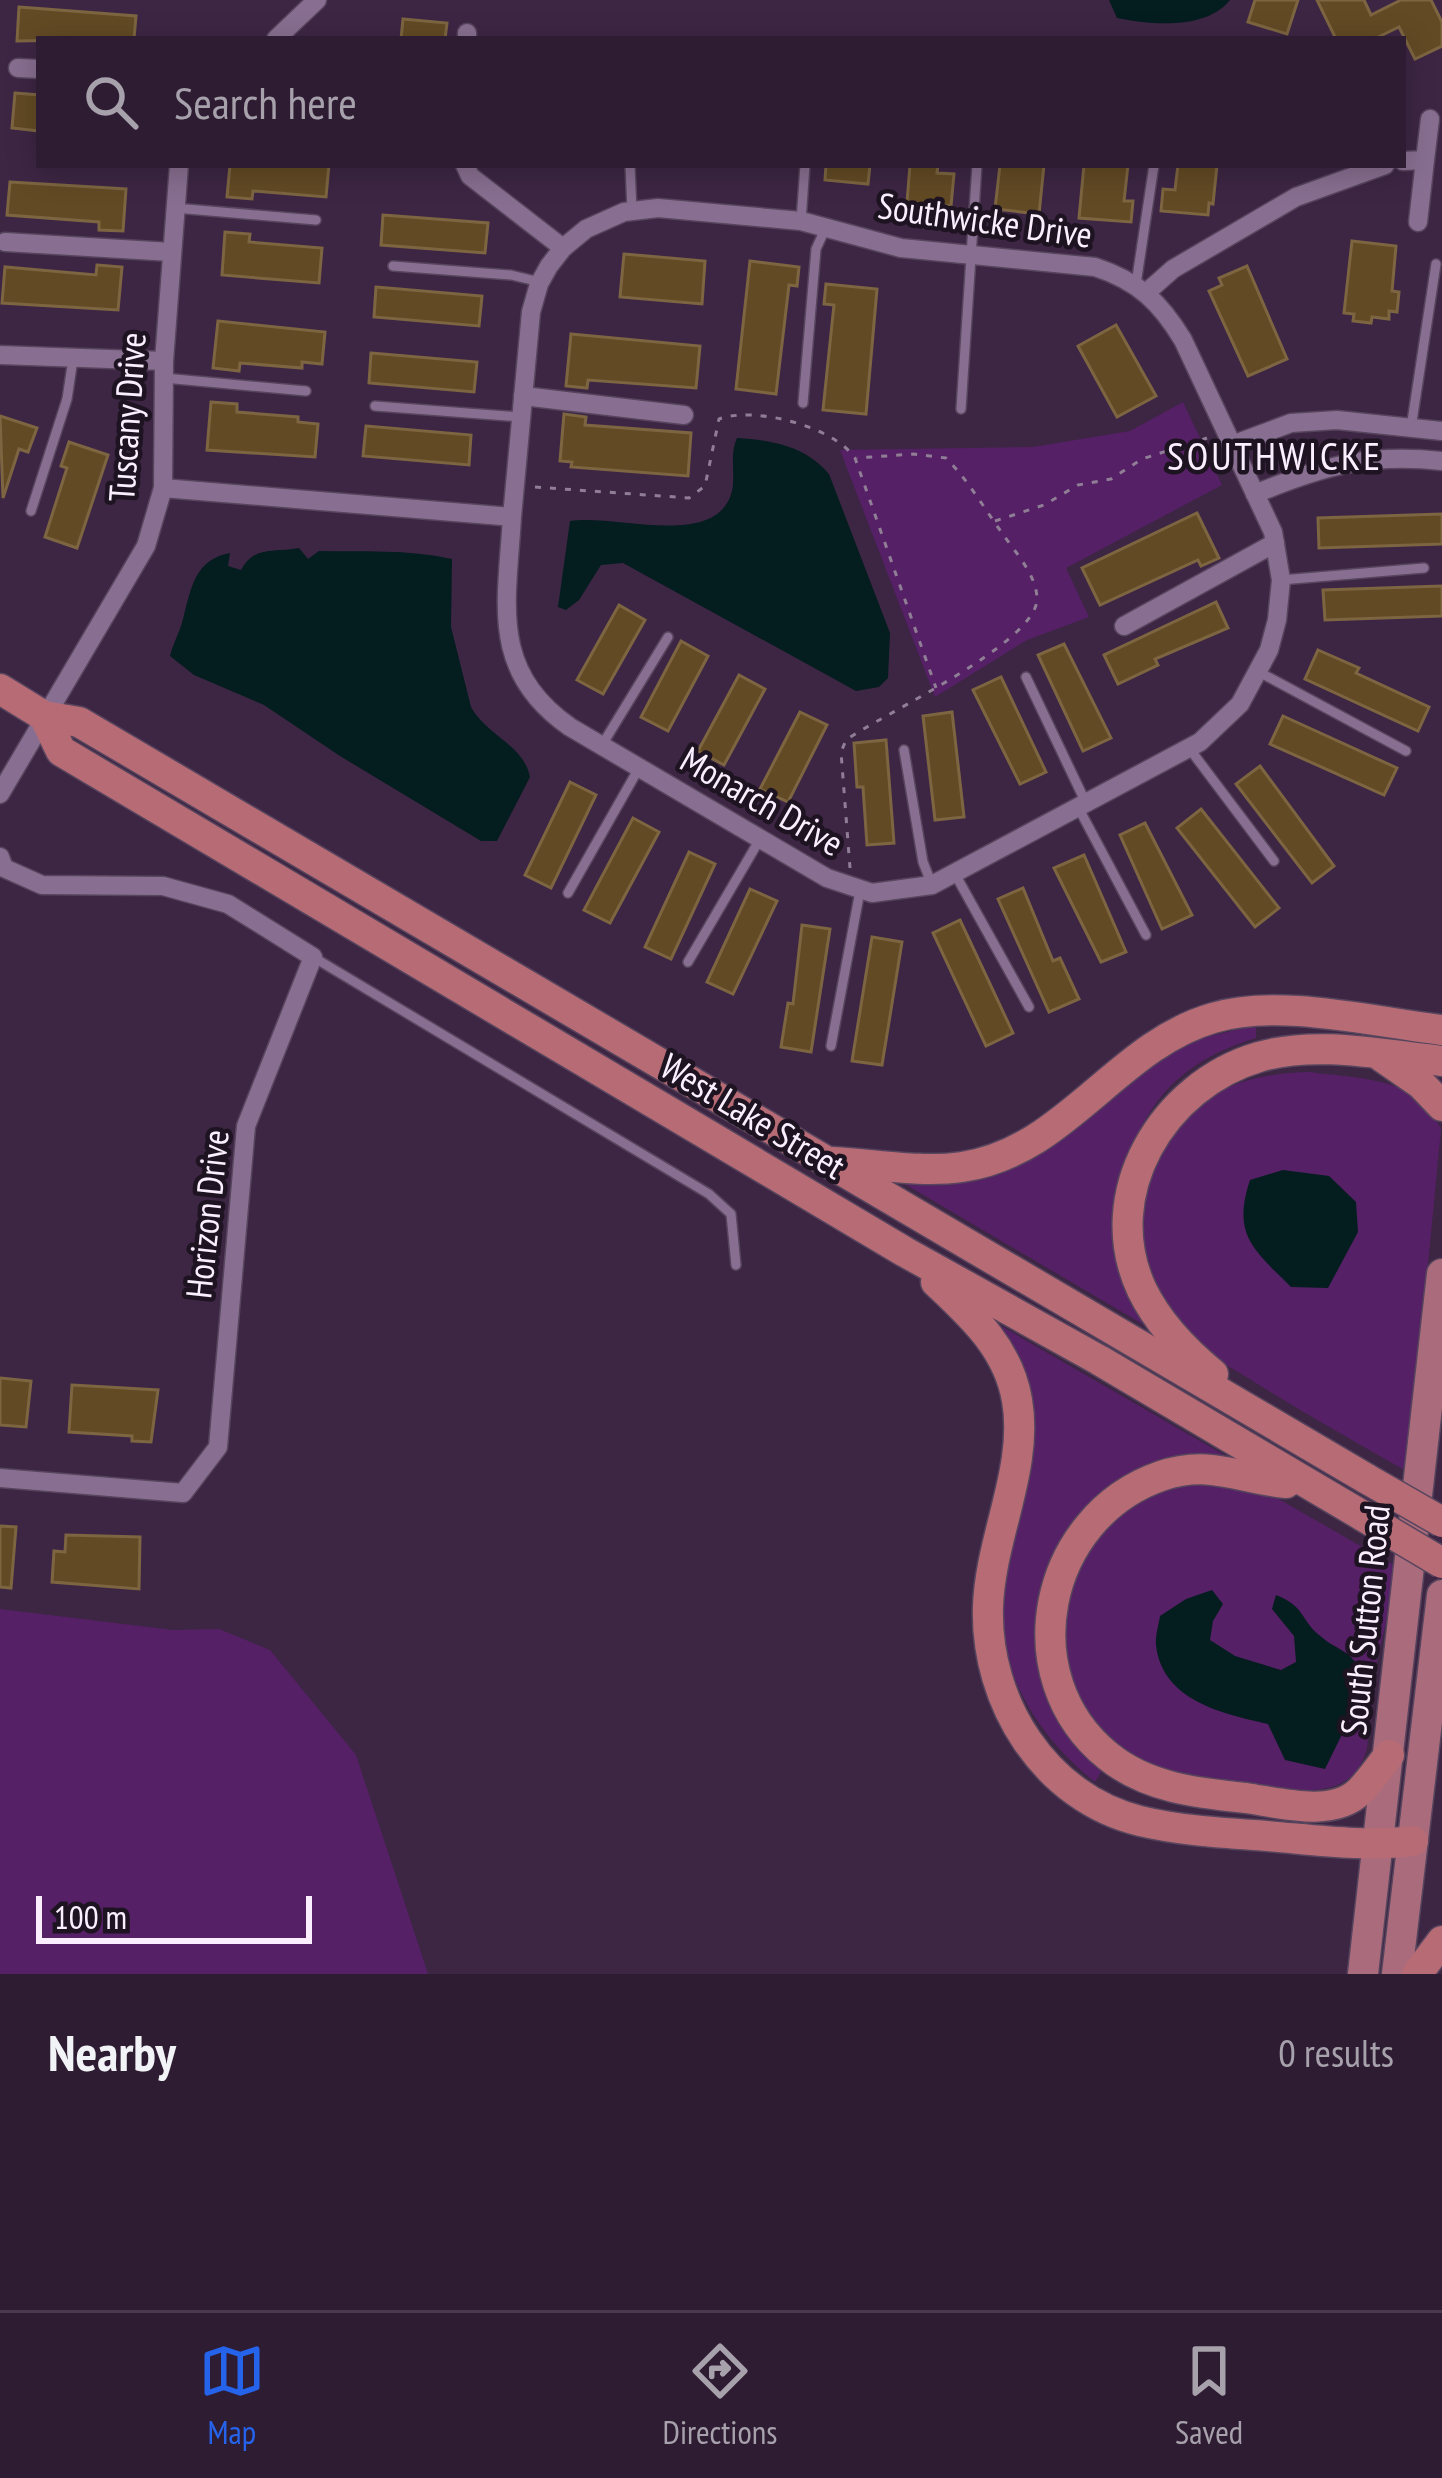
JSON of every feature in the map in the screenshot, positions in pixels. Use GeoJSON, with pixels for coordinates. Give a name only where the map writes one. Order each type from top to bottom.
{"type":"FeatureCollection","features":[{"type":"Feature","properties":{"kind":"highway","name":"West Lake Street"},"geometry":{"type":"LineString","coordinates":[[0,689],[44,716],[79,722],[1442,1522]]}},
{"type":"Feature","properties":{"kind":"highway","name":"West Lake Street"},"geometry":{"type":"LineString","coordinates":[[44,716],[61,751],[905,1252],[1099,1360],[1442,1563]]}},
{"type":"Feature","properties":{"kind":"highway"},"geometry":{"type":"LineString","coordinates":[[827,1162],[921,1169],[996,1158],[1033,1142],[1069,1118],[1160,1040],[1212,1018],[1251,1010],[1293,1012],[1442,1030]]}},
{"type":"Feature","properties":{"kind":"highway"},"geometry":{"type":"LineString","coordinates":[[1273,1424],[1192,1356],[1156,1314],[1140,1286],[1129,1214],[1139,1164],[1157,1127],[1181,1099],[1235,1065],[1310,1050],[1442,1061]]}},
{"type":"Feature","properties":{"kind":"highway"},"geometry":{"type":"LineString","coordinates":[[1377,1054],[1421,1084],[1442,1106]]}},
{"type":"Feature","properties":{"kind":"highway"},"geometry":{"type":"LineString","coordinates":[[905,1252],[987,1331],[1001,1353],[1017,1400],[1018,1445],[991,1576],[988,1625],[994,1674],[1005,1705],[1038,1757],[1098,1806],[1136,1820],[1184,1830],[1378,1845],[1413,1841]]}},
{"type":"Feature","properties":{"kind":"highway"},"geometry":{"type":"LineString","coordinates":[[1308,1484],[1278,1482],[1236,1470],[1200,1470],[1164,1475],[1111,1502],[1079,1536],[1054,1592],[1048,1629],[1060,1690],[1088,1738],[1112,1759],[1134,1773],[1196,1792],[1328,1805],[1357,1795],[1389,1755]]}},
{"type":"Feature","properties":{"kind":"highway"},"geometry":{"type":"LineString","coordinates":[[1417,1974],[1442,1941]]}},
{"type":"Feature","properties":{"kind":"main road","name":"South Sutton Road"},"geometry":{"type":"LineString","coordinates":[[1363,1974],[1442,1274]]}},
{"type":"Feature","properties":{"kind":"main road","name":"South Sutton Road"},"geometry":{"type":"LineString","coordinates":[[1397,1974],[1442,1595]]}},
{"type":"Feature","properties":{"kind":"street"},"geometry":{"type":"LineString","coordinates":[[279,36],[317,0]]}},
{"type":"Feature","properties":{"kind":"street"},"geometry":{"type":"LineString","coordinates":[[18,68],[36,69]]}},
{"type":"Feature","properties":{"kind":"street"},"geometry":{"type":"LineString","coordinates":[[1418,222],[1430,119]]}},
{"type":"Feature","properties":{"kind":"street"},"geometry":{"type":"LineString","coordinates":[[1406,161],[1425,160]]}},
{"type":"Feature","properties":{"kind":"street","name":"Tuscany Drive"},"geometry":{"type":"LineString","coordinates":[[44,716],[146,546],[164,488],[164,370],[179,168]]}},
{"type":"Feature","properties":{"kind":"street"},"geometry":{"type":"LineString","coordinates":[[466,168],[470,176],[563,248]]}},
{"type":"Feature","properties":{"kind":"street"},"geometry":{"type":"LineString","coordinates":[[1377,168],[1296,197],[1142,288],[1166,311],[1183,340],[1255,494],[1319,467],[1365,458],[1442,461]]}},
{"type":"Feature","properties":{"kind":"street","name":"Southwicke Drive"},"geometry":{"type":"LineString","coordinates":[[512,517],[531,312],[541,282],[563,248],[586,229],[632,211],[658,208],[801,220],[901,248],[1095,266],[1142,288]]}},
{"type":"Feature","properties":{"kind":"street"},"geometry":{"type":"LineString","coordinates":[[5,242],[171,252]]}},
{"type":"Feature","properties":{"kind":"street"},"geometry":{"type":"LineString","coordinates":[[0,355],[73,358],[164,370]]}},
{"type":"Feature","properties":{"kind":"street"},"geometry":{"type":"LineString","coordinates":[[524,396],[684,415]]}},
{"type":"Feature","properties":{"kind":"street"},"geometry":{"type":"LineString","coordinates":[[1229,437],[1291,423],[1337,420],[1442,431]]}},
{"type":"Feature","properties":{"kind":"street"},"geometry":{"type":"LineString","coordinates":[[1408,457],[1411,428]]}},
{"type":"Feature","properties":{"kind":"street"},"geometry":{"type":"LineString","coordinates":[[164,488],[512,517]]}},
{"type":"Feature","properties":{"kind":"street","name":"Monarch Drive"},"geometry":{"type":"LineString","coordinates":[[512,517],[506,623],[512,657],[532,696],[550,714],[854,890],[893,893],[932,885],[955,874],[1189,748],[1240,704],[1259,672],[1277,620],[1281,580],[1275,543],[1255,494]]}},
{"type":"Feature","properties":{"kind":"street"},"geometry":{"type":"LineString","coordinates":[[1124,626],[1275,543]]}},
{"type":"Feature","properties":{"kind":"street"},"geometry":{"type":"LineString","coordinates":[[0,794],[44,716]]}},
{"type":"Feature","properties":{"kind":"street"},"geometry":{"type":"LineString","coordinates":[[0,857],[4,868],[42,884],[163,886],[228,904],[313,957]]}},
{"type":"Feature","properties":{"kind":"street","name":"Horizon Drive"},"geometry":{"type":"LineString","coordinates":[[0,1478],[183,1493],[218,1447],[246,1126],[313,957]]}},
{"type":"Feature","properties":{"kind":"lane"},"geometry":{"type":"LineString","coordinates":[[630,168],[632,211]]}},
{"type":"Feature","properties":{"kind":"lane"},"geometry":{"type":"LineString","coordinates":[[801,220],[805,168]]}},
{"type":"Feature","properties":{"kind":"lane"},"geometry":{"type":"LineString","coordinates":[[962,409],[976,168]]}},
{"type":"Feature","properties":{"kind":"lane"},"geometry":{"type":"LineString","coordinates":[[1142,288],[1154,168]]}},
{"type":"Feature","properties":{"kind":"lane"},"geometry":{"type":"LineString","coordinates":[[175,208],[316,220]]}},
{"type":"Feature","properties":{"kind":"lane"},"geometry":{"type":"LineString","coordinates":[[803,404],[816,249],[826,225]]}},
{"type":"Feature","properties":{"kind":"lane"},"geometry":{"type":"LineString","coordinates":[[1411,428],[1436,264]]}},
{"type":"Feature","properties":{"kind":"lane"},"geometry":{"type":"LineString","coordinates":[[394,266],[511,275],[541,282]]}},
{"type":"Feature","properties":{"kind":"lane"},"geometry":{"type":"LineString","coordinates":[[31,511],[67,399],[73,358]]}},
{"type":"Feature","properties":{"kind":"lane"},"geometry":{"type":"LineString","coordinates":[[164,370],[306,391]]}},
{"type":"Feature","properties":{"kind":"lane"},"geometry":{"type":"LineString","coordinates":[[375,406],[521,417]]}},
{"type":"Feature","properties":{"kind":"lane"},"geometry":{"type":"LineString","coordinates":[[1281,580],[1424,568]]}},
{"type":"Feature","properties":{"kind":"lane"},"geometry":{"type":"LineString","coordinates":[[602,746],[668,637]]}},
{"type":"Feature","properties":{"kind":"lane"},"geometry":{"type":"LineString","coordinates":[[1259,672],[1406,751]]}},
{"type":"Feature","properties":{"kind":"lane"},"geometry":{"type":"LineString","coordinates":[[1026,677],[1146,935]]}},
{"type":"Feature","properties":{"kind":"lane"},"geometry":{"type":"LineString","coordinates":[[1189,748],[1274,861]]}},
{"type":"Feature","properties":{"kind":"lane"},"geometry":{"type":"LineString","coordinates":[[904,750],[923,862],[932,885]]}},
{"type":"Feature","properties":{"kind":"lane"},"geometry":{"type":"LineString","coordinates":[[568,893],[639,768]]}},
{"type":"Feature","properties":{"kind":"lane"},"geometry":{"type":"LineString","coordinates":[[688,962],[760,839]]}},
{"type":"Feature","properties":{"kind":"lane"},"geometry":{"type":"LineString","coordinates":[[955,874],[1029,1007]]}},
{"type":"Feature","properties":{"kind":"lane"},"geometry":{"type":"LineString","coordinates":[[831,1046],[854,890]]}},
{"type":"Feature","properties":{"kind":"lane"},"geometry":{"type":"LineString","coordinates":[[313,957],[709,1194],[731,1214],[736,1265]]}},
{"type":"Feature","properties":{"kind":"path"},"geometry":{"type":"LineString","coordinates":[[515,485],[689,498],[705,486],[718,419],[735,413],[788,420],[849,449],[936,688]]}},
{"type":"Feature","properties":{"kind":"path"},"geometry":{"type":"LineString","coordinates":[[994,521],[1044,506],[1078,484],[1111,479],[1142,459],[1229,437]]}},
{"type":"Feature","properties":{"kind":"path"},"geometry":{"type":"LineString","coordinates":[[854,890],[841,752],[846,740],[936,688],[1022,628],[1036,608],[1030,573],[946,458],[914,454],[855,458]]}},
{"type":"Feature","properties":{"kind":"shaded area"},"geometry":{"type":"Polygon","coordinates":[[[1109,0],[1230,0],[1220,10],[1193,21],[1162,23],[1117,18],[1109,0]]]}},
{"type":"Feature","properties":{"kind":"shaded area"},"geometry":{"type":"Polygon","coordinates":[[[1183,402],[1222,485],[1066,568],[1089,617],[1027,640],[935,697],[840,450],[1033,447],[1130,431],[1183,402]]]}},
{"type":"Feature","properties":{"kind":"shaded area"},"geometry":{"type":"Polygon","coordinates":[[[737,438],[788,446],[829,474],[890,633],[888,678],[879,687],[856,691],[623,563],[601,565],[579,600],[566,610],[558,607],[570,521],[677,525],[715,516],[731,495],[737,438]]]}},
{"type":"Feature","properties":{"kind":"shaded area"},"geometry":{"type":"Polygon","coordinates":[[[299,548],[308,559],[319,551],[402,552],[452,559],[451,627],[471,707],[520,756],[530,777],[497,841],[481,841],[264,705],[194,675],[170,656],[192,587],[209,562],[230,553],[228,566],[241,570],[258,553],[299,548]]]}},
{"type":"Feature","properties":{"kind":"shaded area"},"geometry":{"type":"Polygon","coordinates":[[[1256,1025],[1256,1038],[1196,1065],[1165,1092],[1131,1150],[1151,1329],[898,1180],[927,1180],[1134,1078],[1190,1041],[1256,1025]]]}},
{"type":"Feature","properties":{"kind":"shaded area"},"geometry":{"type":"Polygon","coordinates":[[[1310,1072],[1367,1079],[1403,1090],[1431,1112],[1441,1129],[1408,1472],[1206,1352],[1176,1320],[1151,1271],[1143,1218],[1146,1192],[1154,1165],[1180,1122],[1229,1087],[1267,1076],[1310,1072]]]}},
{"type":"Feature","properties":{"kind":"shaded area"},"geometry":{"type":"Polygon","coordinates":[[[1283,1170],[1329,1176],[1356,1202],[1358,1232],[1328,1288],[1291,1287],[1249,1240],[1243,1215],[1250,1180],[1283,1170]]]}},
{"type":"Feature","properties":{"kind":"shaded area"},"geometry":{"type":"Polygon","coordinates":[[[1001,1326],[1231,1459],[1139,1475],[1038,1625],[1104,1767],[1095,1782],[1036,1719],[1011,1669],[1004,1642],[1004,1583],[1027,1483],[1034,1425],[1031,1394],[1001,1326]]]}},
{"type":"Feature","properties":{"kind":"shaded area"},"geometry":{"type":"Polygon","coordinates":[[[1201,1483],[1263,1490],[1399,1568],[1377,1660],[1367,1748],[1358,1769],[1343,1782],[1302,1790],[1164,1770],[1123,1750],[1097,1726],[1079,1698],[1068,1665],[1065,1631],[1080,1564],[1098,1535],[1124,1511],[1161,1492],[1201,1483]]]}},
{"type":"Feature","properties":{"kind":"shaded area"},"geometry":{"type":"Polygon","coordinates":[[[1212,1590],[1223,1604],[1213,1621],[1210,1640],[1235,1656],[1281,1670],[1296,1662],[1294,1636],[1272,1609],[1276,1595],[1298,1608],[1313,1629],[1347,1654],[1363,1673],[1348,1722],[1325,1769],[1285,1760],[1268,1724],[1198,1702],[1170,1680],[1156,1645],[1160,1616],[1212,1590]]]}},
{"type":"Feature","properties":{"kind":"shaded area"},"geometry":{"type":"Polygon","coordinates":[[[0,1609],[173,1630],[219,1629],[270,1650],[356,1755],[428,1974],[0,1974],[0,1609]]]}},
{"type":"Feature","properties":{"kind":"building"},"geometry":{"type":"Polygon","coordinates":[[[1255,0],[1298,0],[1287,34],[1248,22],[1255,0]]]}},
{"type":"Feature","properties":{"kind":"building"},"geometry":{"type":"Polygon","coordinates":[[[1317,0],[1364,0],[1371,15],[1401,0],[1431,0],[1442,22],[1442,46],[1415,59],[1399,27],[1380,36],[1335,36],[1317,0]]]}},
{"type":"Feature","properties":{"kind":"building"},"geometry":{"type":"Polygon","coordinates":[[[19,7],[136,16],[134,36],[36,36],[36,41],[17,41],[19,7]]]}},
{"type":"Feature","properties":{"kind":"building"},"geometry":{"type":"Polygon","coordinates":[[[403,19],[447,23],[445,36],[401,36],[403,19]]]}},
{"type":"Feature","properties":{"kind":"building"},"geometry":{"type":"Polygon","coordinates":[[[15,93],[36,95],[36,131],[12,128],[15,93]]]}},
{"type":"Feature","properties":{"kind":"building"},"geometry":{"type":"Polygon","coordinates":[[[230,168],[329,168],[326,197],[253,191],[252,199],[227,197],[230,168]]]}},
{"type":"Feature","properties":{"kind":"building"},"geometry":{"type":"Polygon","coordinates":[[[826,168],[870,168],[868,184],[825,180],[826,168]]]}},
{"type":"Feature","properties":{"kind":"building"},"geometry":{"type":"Polygon","coordinates":[[[910,168],[938,168],[937,173],[954,174],[951,206],[907,202],[910,168]]]}},
{"type":"Feature","properties":{"kind":"building"},"geometry":{"type":"Polygon","coordinates":[[[1000,168],[1044,168],[1039,214],[995,209],[1000,168]]]}},
{"type":"Feature","properties":{"kind":"building"},"geometry":{"type":"Polygon","coordinates":[[[1084,168],[1128,168],[1124,201],[1133,201],[1131,222],[1079,218],[1084,168]]]}},
{"type":"Feature","properties":{"kind":"building"},"geometry":{"type":"Polygon","coordinates":[[[1178,168],[1217,168],[1208,215],[1161,211],[1163,189],[1175,190],[1178,168]]]}},
{"type":"Feature","properties":{"kind":"building"},"geometry":{"type":"Polygon","coordinates":[[[10,182],[126,189],[123,231],[99,230],[99,222],[7,215],[10,182]]]}},
{"type":"Feature","properties":{"kind":"building"},"geometry":{"type":"Polygon","coordinates":[[[383,215],[488,223],[485,253],[381,245],[383,215]]]}},
{"type":"Feature","properties":{"kind":"building"},"geometry":{"type":"Polygon","coordinates":[[[225,232],[250,234],[249,242],[322,248],[319,283],[222,275],[225,232]]]}},
{"type":"Feature","properties":{"kind":"building"},"geometry":{"type":"Polygon","coordinates":[[[1352,241],[1396,246],[1392,291],[1399,292],[1397,312],[1389,311],[1389,319],[1353,321],[1354,314],[1344,313],[1352,241]]]}},
{"type":"Feature","properties":{"kind":"building"},"geometry":{"type":"Polygon","coordinates":[[[624,254],[705,261],[702,304],[620,297],[624,254]]]}},
{"type":"Feature","properties":{"kind":"building"},"geometry":{"type":"Polygon","coordinates":[[[750,261],[799,267],[797,286],[789,285],[776,394],[736,389],[750,261]]]}},
{"type":"Feature","properties":{"kind":"building"},"geometry":{"type":"Polygon","coordinates":[[[97,265],[122,267],[118,310],[2,303],[5,267],[96,275],[97,265]]]}},
{"type":"Feature","properties":{"kind":"building"},"geometry":{"type":"Polygon","coordinates":[[[1247,266],[1287,359],[1248,376],[1209,291],[1222,285],[1219,278],[1247,266]]]}},
{"type":"Feature","properties":{"kind":"building"},"geometry":{"type":"Polygon","coordinates":[[[826,284],[877,289],[866,414],[823,410],[834,305],[824,304],[826,284]]]}},
{"type":"Feature","properties":{"kind":"building"},"geometry":{"type":"Polygon","coordinates":[[[376,287],[482,296],[479,326],[374,317],[376,287]]]}},
{"type":"Feature","properties":{"kind":"building"},"geometry":{"type":"Polygon","coordinates":[[[218,321],[325,332],[322,364],[302,362],[302,368],[240,363],[239,371],[213,368],[218,321]]]}},
{"type":"Feature","properties":{"kind":"building"},"geometry":{"type":"Polygon","coordinates":[[[1116,325],[1156,396],[1117,417],[1078,346],[1116,325]]]}},
{"type":"Feature","properties":{"kind":"building"},"geometry":{"type":"Polygon","coordinates":[[[571,334],[700,346],[696,388],[588,380],[587,388],[566,386],[571,334]]]}},
{"type":"Feature","properties":{"kind":"building"},"geometry":{"type":"Polygon","coordinates":[[[371,353],[477,362],[474,392],[369,383],[371,353]]]}},
{"type":"Feature","properties":{"kind":"building"},"geometry":{"type":"Polygon","coordinates":[[[211,402],[237,404],[237,412],[298,417],[298,422],[318,424],[315,457],[207,450],[211,402]]]}},
{"type":"Feature","properties":{"kind":"building"},"geometry":{"type":"Polygon","coordinates":[[[564,414],[586,417],[585,425],[691,433],[688,476],[571,467],[572,462],[560,461],[564,414]]]}},
{"type":"Feature","properties":{"kind":"building"},"geometry":{"type":"Polygon","coordinates":[[[0,416],[37,428],[28,452],[19,449],[3,498],[0,416]]]}},
{"type":"Feature","properties":{"kind":"building"},"geometry":{"type":"Polygon","coordinates":[[[366,426],[471,435],[469,465],[363,456],[366,426]]]}},
{"type":"Feature","properties":{"kind":"building"},"geometry":{"type":"Polygon","coordinates":[[[69,442],[108,455],[77,548],[45,537],[67,468],[61,466],[69,442]]]}},
{"type":"Feature","properties":{"kind":"building"},"geometry":{"type":"Polygon","coordinates":[[[1197,513],[1219,558],[1201,566],[1198,560],[1100,605],[1082,568],[1197,513]]]}},
{"type":"Feature","properties":{"kind":"building"},"geometry":{"type":"Polygon","coordinates":[[[1442,514],[1442,544],[1319,548],[1318,518],[1442,514]]]}},
{"type":"Feature","properties":{"kind":"building"},"geometry":{"type":"Polygon","coordinates":[[[1442,586],[1442,616],[1325,620],[1323,590],[1442,586]]]}},
{"type":"Feature","properties":{"kind":"building"},"geometry":{"type":"Polygon","coordinates":[[[1216,602],[1228,628],[1155,659],[1158,665],[1118,684],[1104,655],[1216,602]]]}},
{"type":"Feature","properties":{"kind":"building"},"geometry":{"type":"Polygon","coordinates":[[[619,605],[645,620],[603,694],[577,680],[619,605]]]}},
{"type":"Feature","properties":{"kind":"building"},"geometry":{"type":"Polygon","coordinates":[[[681,641],[708,656],[668,731],[641,717],[681,641]]]}},
{"type":"Feature","properties":{"kind":"building"},"geometry":{"type":"Polygon","coordinates":[[[1064,644],[1111,738],[1083,751],[1038,655],[1064,644]]]}},
{"type":"Feature","properties":{"kind":"building"},"geometry":{"type":"Polygon","coordinates":[[[1318,650],[1429,707],[1418,731],[1305,679],[1318,650]]]}},
{"type":"Feature","properties":{"kind":"building"},"geometry":{"type":"Polygon","coordinates":[[[739,675],[765,689],[724,765],[698,751],[739,675]]]}},
{"type":"Feature","properties":{"kind":"building"},"geometry":{"type":"Polygon","coordinates":[[[1001,677],[1046,772],[1020,784],[973,690],[1001,677]]]}},
{"type":"Feature","properties":{"kind":"building"},"geometry":{"type":"Polygon","coordinates":[[[800,712],[827,725],[788,802],[760,789],[800,712]]]}},
{"type":"Feature","properties":{"kind":"building"},"geometry":{"type":"Polygon","coordinates":[[[952,712],[964,817],[935,820],[923,716],[952,712]]]}},
{"type":"Feature","properties":{"kind":"building"},"geometry":{"type":"Polygon","coordinates":[[[1283,716],[1397,768],[1384,795],[1270,744],[1283,716]]]}},
{"type":"Feature","properties":{"kind":"building"},"geometry":{"type":"Polygon","coordinates":[[[886,740],[894,843],[867,845],[854,743],[886,740]]]}},
{"type":"Feature","properties":{"kind":"building"},"geometry":{"type":"Polygon","coordinates":[[[1260,766],[1334,866],[1312,883],[1236,784],[1260,766]]]}},
{"type":"Feature","properties":{"kind":"building"},"geometry":{"type":"Polygon","coordinates":[[[570,782],[596,795],[551,888],[525,875],[570,782]]]}},
{"type":"Feature","properties":{"kind":"building"},"geometry":{"type":"Polygon","coordinates":[[[1201,809],[1279,908],[1255,927],[1177,828],[1201,809]]]}},
{"type":"Feature","properties":{"kind":"building"},"geometry":{"type":"Polygon","coordinates":[[[633,818],[659,832],[610,923],[584,910],[633,818]]]}},
{"type":"Feature","properties":{"kind":"building"},"geometry":{"type":"Polygon","coordinates":[[[1145,823],[1192,915],[1162,929],[1120,835],[1145,823]]]}},
{"type":"Feature","properties":{"kind":"building"},"geometry":{"type":"Polygon","coordinates":[[[689,852],[715,864],[671,959],[645,947],[689,852]]]}},
{"type":"Feature","properties":{"kind":"building"},"geometry":{"type":"Polygon","coordinates":[[[1084,855],[1126,952],[1101,962],[1054,868],[1084,855]]]}},
{"type":"Feature","properties":{"kind":"building"},"geometry":{"type":"Polygon","coordinates":[[[1023,888],[1053,961],[1060,958],[1079,999],[1049,1012],[998,899],[1023,888]]]}},
{"type":"Feature","properties":{"kind":"building"},"geometry":{"type":"Polygon","coordinates":[[[750,889],[777,901],[733,994],[707,982],[750,889]]]}},
{"type":"Feature","properties":{"kind":"building"},"geometry":{"type":"Polygon","coordinates":[[[960,920],[1013,1033],[986,1046],[933,933],[960,920]]]}},
{"type":"Feature","properties":{"kind":"building"},"geometry":{"type":"Polygon","coordinates":[[[802,925],[830,929],[811,1052],[781,1047],[788,1003],[793,1004],[802,925]]]}},
{"type":"Feature","properties":{"kind":"building"},"geometry":{"type":"Polygon","coordinates":[[[872,937],[902,942],[882,1065],[852,1061],[872,937]]]}},
{"type":"Feature","properties":{"kind":"building"},"geometry":{"type":"Polygon","coordinates":[[[0,1378],[31,1381],[26,1427],[0,1425],[0,1378]]]}},
{"type":"Feature","properties":{"kind":"building"},"geometry":{"type":"Polygon","coordinates":[[[72,1385],[158,1390],[151,1442],[132,1441],[132,1436],[69,1432],[72,1385]]]}},
{"type":"Feature","properties":{"kind":"building"},"geometry":{"type":"Polygon","coordinates":[[[0,1526],[16,1527],[11,1588],[0,1587],[0,1526]]]}},
{"type":"Feature","properties":{"kind":"building"},"geometry":{"type":"Polygon","coordinates":[[[66,1535],[140,1537],[139,1589],[52,1582],[54,1551],[65,1552],[66,1535]]]}},
{"type":"Feature","properties":{"kind":"district","name":"SOUTHWICKE"},"geometry":{"type":"Point","coordinates":[1275,456]}}]}
